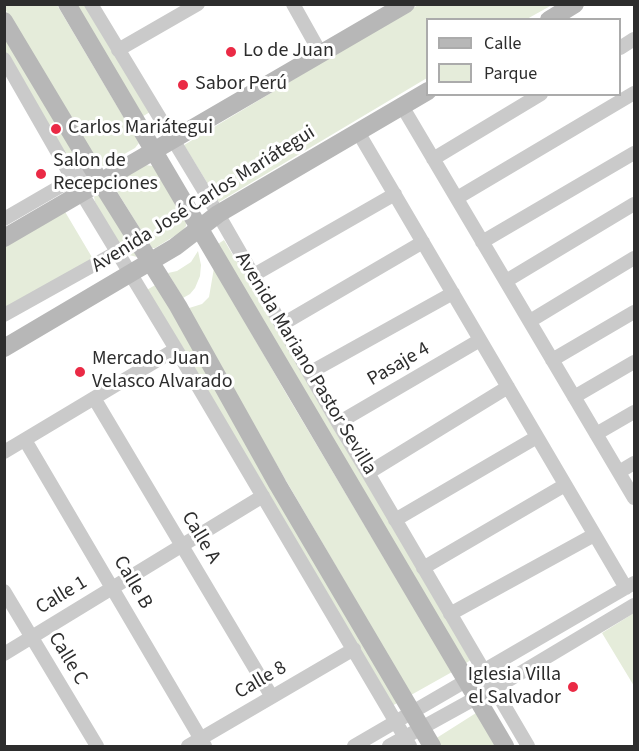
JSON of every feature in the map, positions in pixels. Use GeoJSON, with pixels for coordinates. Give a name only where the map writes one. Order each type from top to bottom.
{"type":"FeatureCollection","features":[{"type":"Feature","properties":{"kind":"main road","name":"Avenida Mariano Pastor Sevilla"},"geometry":{"type":"LineString","coordinates":[[67,4],[505,747]]}},
{"type":"Feature","properties":{"kind":"main road"},"geometry":{"type":"LineString","coordinates":[[552,18],[575,4]]}},
{"type":"Feature","properties":{"kind":"main road"},"geometry":{"type":"LineString","coordinates":[[4,238],[77,186],[96,175],[153,152],[173,141],[400,6]]}},
{"type":"Feature","properties":{"kind":"main road"},"geometry":{"type":"LineString","coordinates":[[4,21],[178,306],[278,485],[432,747]]}},
{"type":"Feature","properties":{"kind":"main road","name":"Avenida José Carlos Mariátegui"},"geometry":{"type":"LineString","coordinates":[[4,348],[175,247],[218,214],[426,92]]}},
{"type":"Feature","properties":{"kind":"street","name":"Avenida Mariano Pastor Sevilla"},"geometry":{"type":"LineString","coordinates":[[91,4],[218,214],[528,747]]}},
{"type":"Feature","properties":{"kind":"street"},"geometry":{"type":"LineString","coordinates":[[118,50],[198,4]]}},
{"type":"Feature","properties":{"kind":"street"},"geometry":{"type":"LineString","coordinates":[[293,4],[321,54]]}},
{"type":"Feature","properties":{"kind":"street"},"geometry":{"type":"LineString","coordinates":[[621,47],[634,39]]}},
{"type":"Feature","properties":{"kind":"street"},"geometry":{"type":"LineString","coordinates":[[4,59],[407,742]]}},
{"type":"Feature","properties":{"kind":"street"},"geometry":{"type":"LineString","coordinates":[[457,198],[634,93]]}},
{"type":"Feature","properties":{"kind":"street"},"geometry":{"type":"LineString","coordinates":[[433,159],[538,96]]}},
{"type":"Feature","properties":{"kind":"street"},"geometry":{"type":"LineString","coordinates":[[402,106],[634,498]]}},
{"type":"Feature","properties":{"kind":"street"},"geometry":{"type":"LineString","coordinates":[[358,132],[594,535],[630,586],[466,681],[417,720],[407,742]]}},
{"type":"Feature","properties":{"kind":"street"},"geometry":{"type":"LineString","coordinates":[[482,242],[634,153]]}},
{"type":"Feature","properties":{"kind":"street"},"geometry":{"type":"LineString","coordinates":[[4,219],[77,186]]}},
{"type":"Feature","properties":{"kind":"street"},"geometry":{"type":"LineString","coordinates":[[252,276],[395,194]]}},
{"type":"Feature","properties":{"kind":"street"},"geometry":{"type":"LineString","coordinates":[[506,281],[634,204]]}},
{"type":"Feature","properties":{"kind":"street"},"geometry":{"type":"LineString","coordinates":[[281,325],[423,242]]}},
{"type":"Feature","properties":{"kind":"street","name":"Avenida José Carlos Mariátegui"},"geometry":{"type":"LineString","coordinates":[[4,315],[117,252]]}},
{"type":"Feature","properties":{"kind":"street"},"geometry":{"type":"LineString","coordinates":[[530,321],[634,258]]}},
{"type":"Feature","properties":{"kind":"street"},"geometry":{"type":"LineString","coordinates":[[309,374],[453,293]]}},
{"type":"Feature","properties":{"kind":"street"},"geometry":{"type":"LineString","coordinates":[[552,360],[634,312]]}},
{"type":"Feature","properties":{"kind":"street","name":"Pasaje 4"},"geometry":{"type":"LineString","coordinates":[[338,423],[480,340]]}},
{"type":"Feature","properties":{"kind":"street"},"geometry":{"type":"LineString","coordinates":[[4,452],[176,349]]}},
{"type":"Feature","properties":{"kind":"street"},"geometry":{"type":"LineString","coordinates":[[574,397],[634,362]]}},
{"type":"Feature","properties":{"kind":"street"},"geometry":{"type":"LineString","coordinates":[[368,473],[508,387]]}},
{"type":"Feature","properties":{"kind":"street","name":"Calle A"},"geometry":{"type":"LineString","coordinates":[[94,398],[272,697]]}},
{"type":"Feature","properties":{"kind":"street"},"geometry":{"type":"LineString","coordinates":[[596,434],[634,412]]}},
{"type":"Feature","properties":{"kind":"street"},"geometry":{"type":"LineString","coordinates":[[395,520],[537,437]]}},
{"type":"Feature","properties":{"kind":"street","name":"Calle B"},"geometry":{"type":"LineString","coordinates":[[25,440],[112,588],[198,744]]}},
{"type":"Feature","properties":{"kind":"street"},"geometry":{"type":"LineString","coordinates":[[619,472],[634,463]]}},
{"type":"Feature","properties":{"kind":"street"},"geometry":{"type":"LineString","coordinates":[[423,568],[565,485]]}},
{"type":"Feature","properties":{"kind":"street","name":"Calle 1"},"geometry":{"type":"LineString","coordinates":[[4,654],[263,496]]}},
{"type":"Feature","properties":{"kind":"street"},"geometry":{"type":"LineString","coordinates":[[450,614],[594,535]]}},
{"type":"Feature","properties":{"kind":"street","name":"Calle C"},"geometry":{"type":"LineString","coordinates":[[4,591],[96,747]]}},
{"type":"Feature","properties":{"kind":"street"},"geometry":{"type":"LineString","coordinates":[[354,747],[396,722],[417,720],[476,698],[634,605]]}},
{"type":"Feature","properties":{"kind":"street","name":"Calle 8"},"geometry":{"type":"LineString","coordinates":[[198,744],[354,649]]}},
{"type":"Feature","properties":{"kind":"street"},"geometry":{"type":"LineString","coordinates":[[388,747],[407,742]]}},
{"type":"Feature","properties":{"kind":"green space"},"geometry":{"type":"Polygon","coordinates":[[[4,5],[57,5],[139,143],[135,148],[103,166],[97,165],[4,5]]]}},
{"type":"Feature","properties":{"kind":"green space"},"geometry":{"type":"Polygon","coordinates":[[[73,5],[86,5],[150,112],[140,118],[73,5]]]}},
{"type":"Feature","properties":{"kind":"green space"},"geometry":{"type":"Polygon","coordinates":[[[418,5],[552,5],[529,18],[426,18],[426,79],[219,202],[184,145],[418,5]]]}},
{"type":"Feature","properties":{"kind":"green space"},"geometry":{"type":"Polygon","coordinates":[[[4,33],[75,151],[63,158],[5,53],[4,33]]]}},
{"type":"Feature","properties":{"kind":"green space"},"geometry":{"type":"Polygon","coordinates":[[[145,165],[153,166],[186,219],[186,226],[181,232],[155,248],[152,248],[113,185],[145,165]]]}},
{"type":"Feature","properties":{"kind":"green space"},"geometry":{"type":"Polygon","coordinates":[[[98,191],[137,257],[121,250],[95,202],[94,197],[98,191]]]}},
{"type":"Feature","properties":{"kind":"green space"},"geometry":{"type":"Polygon","coordinates":[[[64,210],[93,259],[5,311],[4,245],[64,210]]]}},
{"type":"Feature","properties":{"kind":"green space"},"geometry":{"type":"Polygon","coordinates":[[[224,240],[472,659],[462,666],[215,246],[224,240]]]}},
{"type":"Feature","properties":{"kind":"green space"},"geometry":{"type":"Polygon","coordinates":[[[198,251],[201,265],[200,276],[195,288],[183,298],[168,273],[177,271],[191,262],[198,251]]]}},
{"type":"Feature","properties":{"kind":"green space"},"geometry":{"type":"Polygon","coordinates":[[[214,268],[452,672],[411,695],[186,309],[202,304],[209,297],[214,268]]]}},
{"type":"Feature","properties":{"kind":"green space"},"geometry":{"type":"Polygon","coordinates":[[[157,284],[399,702],[390,707],[145,291],[157,284]]]}},
{"type":"Feature","properties":{"kind":"green space"},"geometry":{"type":"Polygon","coordinates":[[[634,613],[634,686],[602,633],[634,613]]]}},
{"type":"Feature","properties":{"kind":"green space"},"geometry":{"type":"Polygon","coordinates":[[[476,713],[495,746],[440,746],[435,739],[476,713]]]}},
{"type":"Feature","properties":{"kind":"place","name":"Lo de Juan"},"geometry":{"type":"Point","coordinates":[231,52]}},
{"type":"Feature","properties":{"kind":"place","name":"Sabor Perú"},"geometry":{"type":"Point","coordinates":[183,85]}},
{"type":"Feature","properties":{"kind":"place","name":"Carlos Mariátegui"},"geometry":{"type":"Point","coordinates":[56,129]}},
{"type":"Feature","properties":{"kind":"place","name":"Salon de Recepciones"},"geometry":{"type":"Point","coordinates":[41,174]}},
{"type":"Feature","properties":{"kind":"place","name":"Mercado Juan Velasco Alvarado"},"geometry":{"type":"Point","coordinates":[80,372]}},
{"type":"Feature","properties":{"kind":"place","name":"Iglesia Villa el Salvador"},"geometry":{"type":"Point","coordinates":[573,687]}}]}
